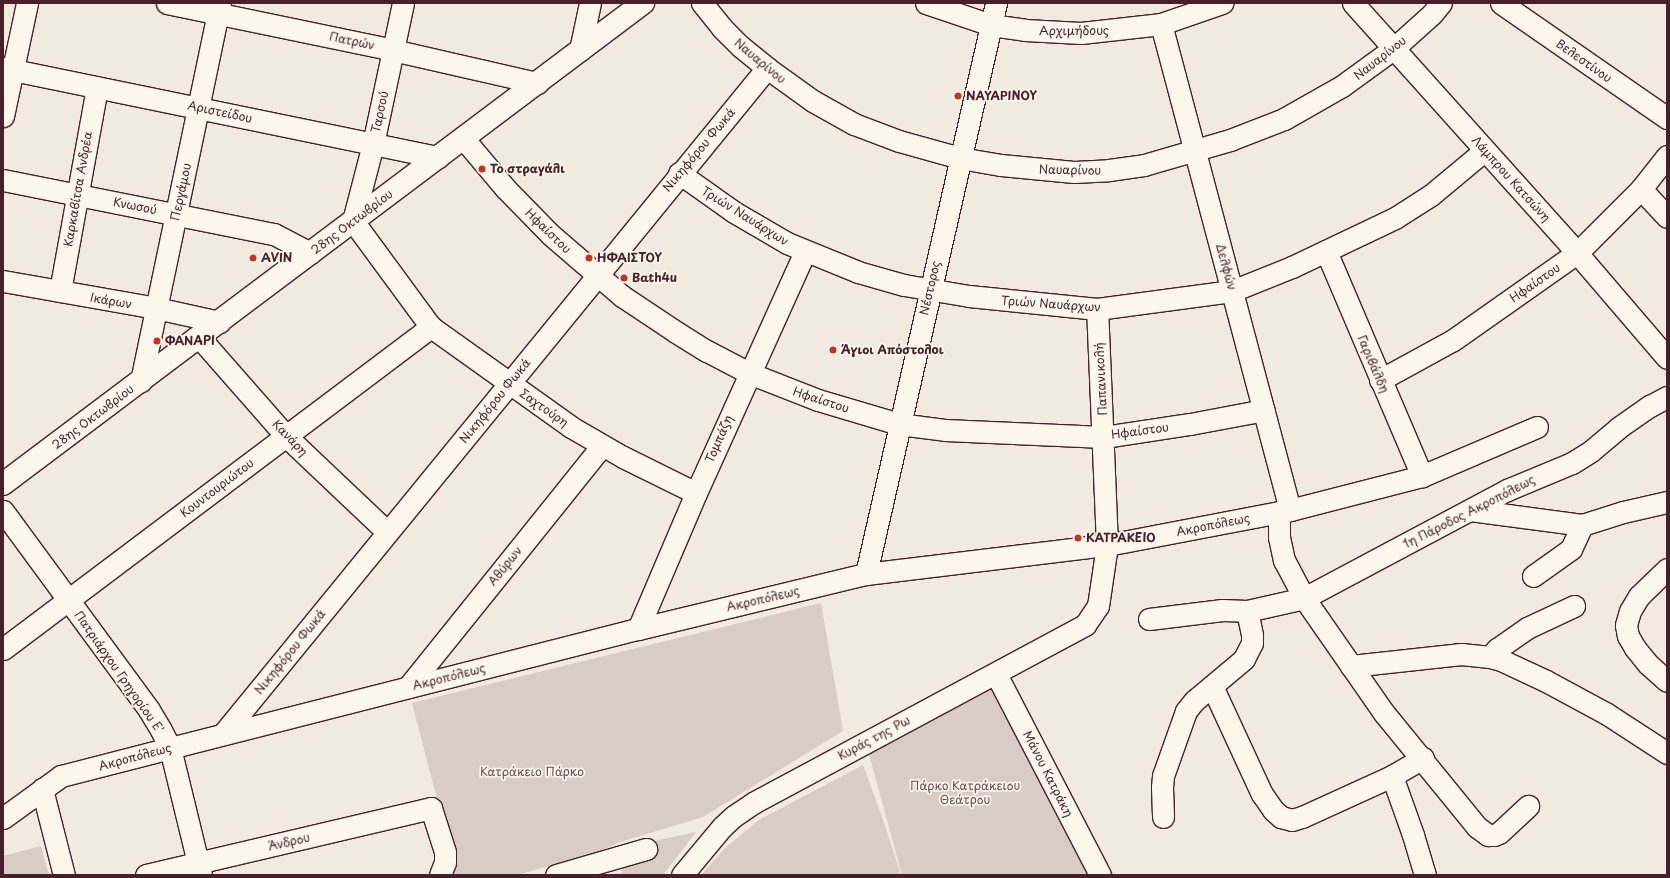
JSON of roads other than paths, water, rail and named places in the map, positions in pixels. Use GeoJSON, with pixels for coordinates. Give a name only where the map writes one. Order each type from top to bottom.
{"type":"FeatureCollection","features":[{"type":"Feature","properties":{"kind":"main road","name":"28ης Οκτωβρίου"},"geometry":{"type":"LineString","coordinates":[[3,484],[643,3]]}},
{"type":"Feature","properties":{"kind":"street"},"geometry":{"type":"LineString","coordinates":[[3,116],[8,69],[27,3]]}},
{"type":"Feature","properties":{"kind":"street","name":"Πατρών"},"geometry":{"type":"LineString","coordinates":[[167,3],[219,8],[537,83]]}},
{"type":"Feature","properties":{"kind":"street","name":"Ταρσού"},"geometry":{"type":"LineString","coordinates":[[353,221],[373,144],[403,3]]}},
{"type":"Feature","properties":{"kind":"street"},"geometry":{"type":"LineString","coordinates":[[580,50],[590,3]]}},
{"type":"Feature","properties":{"kind":"street","name":"Ναυαρίνου"},"geometry":{"type":"LineString","coordinates":[[702,3],[722,28],[740,46],[767,68],[813,101],[854,124],[899,141],[960,158],[1037,169],[1090,172],[1144,165],[1251,133],[1284,119],[1342,86],[1393,49],[1432,14],[1441,3]]}},
{"type":"Feature","properties":{"kind":"street","name":"Αρχιμήδους"},"geometry":{"type":"LineString","coordinates":[[926,3],[991,26],[1025,30],[1081,33],[1161,24],[1222,3]]}},
{"type":"Feature","properties":{"kind":"street","name":"Νέστορος"},"geometry":{"type":"LineString","coordinates":[[866,574],[996,3]]}},
{"type":"Feature","properties":{"kind":"street","name":"Λάμπρου Κατσώνη"},"geometry":{"type":"LineString","coordinates":[[1353,3],[1577,253],[1667,358]]}},
{"type":"Feature","properties":{"kind":"street","name":"Βελεστίνου"},"geometry":{"type":"LineString","coordinates":[[1501,3],[1667,118]]}},
{"type":"Feature","properties":{"kind":"street","name":"Περγάμου"},"geometry":{"type":"LineString","coordinates":[[141,381],[219,8]]}},
{"type":"Feature","properties":{"kind":"street","name":"Δελφών"},"geometry":{"type":"LineString","coordinates":[[1161,24],[1264,410],[1284,512],[1279,537],[1284,560],[1304,598],[1384,713],[1423,758],[1477,827],[1488,835],[1499,833],[1528,806]]}},
{"type":"Feature","properties":{"kind":"street","name":"Νικηφόρου Φωκά"},"geometry":{"type":"LineString","coordinates":[[223,734],[510,383],[679,173],[767,68]]}},
{"type":"Feature","properties":{"kind":"street","name":"Αριστείδου"},"geometry":{"type":"LineString","coordinates":[[8,69],[438,157]]}},
{"type":"Feature","properties":{"kind":"street","name":"Καρκαβίτσα Ανδρέα"},"geometry":{"type":"LineString","coordinates":[[60,291],[97,87]]}},
{"type":"Feature","properties":{"kind":"street","name":"Ηφαίστου"},"geometry":{"type":"LineString","coordinates":[[463,138],[530,214],[596,275],[622,296],[676,332],[749,373],[818,400],[899,424],[945,430],[982,433],[1104,437],[1190,424],[1264,410]]}},
{"type":"Feature","properties":{"kind":"street","name":"Τριών Ναυάρχων"},"geometry":{"type":"LineString","coordinates":[[679,173],[754,224],[805,252],[858,272],[904,285],[975,297],[1097,309],[1232,291],[1326,251],[1395,218],[1431,195],[1485,150]]}},
{"type":"Feature","properties":{"kind":"street","name":"Ηφαίστου"},"geometry":{"type":"LineString","coordinates":[[1380,380],[1453,340],[1577,253],[1641,189],[1667,156]]}},
{"type":"Feature","properties":{"kind":"street","name":"Κνωσού"},"geometry":{"type":"LineString","coordinates":[[3,180],[274,234],[310,253]]}},
{"type":"Feature","properties":{"kind":"street"},"geometry":{"type":"LineString","coordinates":[[1641,189],[1667,217]]}},
{"type":"Feature","properties":{"kind":"street","name":"Σαχτούρη"},"geometry":{"type":"LineString","coordinates":[[353,221],[431,327],[571,427],[602,446],[651,472],[696,493]]}},
{"type":"Feature","properties":{"kind":"street","name":"Γαριβάλδη"},"geometry":{"type":"LineString","coordinates":[[1326,251],[1422,476]]}},
{"type":"Feature","properties":{"kind":"street","name":"Τομπάζη"},"geometry":{"type":"LineString","coordinates":[[638,628],[749,373],[805,252]]}},
{"type":"Feature","properties":{"kind":"street","name":"Ικάρων"},"geometry":{"type":"LineString","coordinates":[[3,282],[156,308],[219,322]]}},
{"type":"Feature","properties":{"kind":"street","name":"Παπανικολή"},"geometry":{"type":"LineString","coordinates":[[1085,625],[1098,606],[1107,544],[1104,437],[1097,309]]}},
{"type":"Feature","properties":{"kind":"street","name":"Κουντουριώτου"},"geometry":{"type":"LineString","coordinates":[[3,649],[431,327]]}},
{"type":"Feature","properties":{"kind":"street","name":"Κανάρη"},"geometry":{"type":"LineString","coordinates":[[199,337],[286,436],[387,532]]}},
{"type":"Feature","properties":{"kind":"street","name":"1η Πάροδος Ακροπόλεως"},"geometry":{"type":"LineString","coordinates":[[1149,619],[1222,610],[1247,612],[1304,598],[1507,490],[1572,463],[1591,451],[1618,428],[1658,402]]}},
{"type":"Feature","properties":{"kind":"street","name":"Ακροπόλεως"},"geometry":{"type":"LineString","coordinates":[[3,818],[61,776],[638,628],[866,574],[1107,544],[1284,512],[1422,476],[1537,427]]}},
{"type":"Feature","properties":{"kind":"street","name":"Αθύρων"},"geometry":{"type":"LineString","coordinates":[[408,687],[602,446]]}},
{"type":"Feature","properties":{"kind":"street"},"geometry":{"type":"LineString","coordinates":[[1470,510],[1582,525],[1623,512],[1667,502]]}},
{"type":"Feature","properties":{"kind":"street","name":"Πατριάρχου Γρηγορίου Ε'"},"geometry":{"type":"LineString","coordinates":[[3,511],[149,710],[170,748],[200,869]]}},
{"type":"Feature","properties":{"kind":"street"},"geometry":{"type":"LineString","coordinates":[[1533,576],[1571,549],[1582,525]]}},
{"type":"Feature","properties":{"kind":"street"},"geometry":{"type":"LineString","coordinates":[[1667,569],[1639,596],[1630,611],[1626,625],[1628,636],[1635,648],[1667,682]]}},
{"type":"Feature","properties":{"kind":"street"},"geometry":{"type":"LineString","coordinates":[[1490,657],[1497,649],[1527,628],[1574,606]]}},
{"type":"Feature","properties":{"kind":"street"},"geometry":{"type":"LineString","coordinates":[[1163,816],[1163,776],[1186,711],[1194,701],[1244,659],[1249,651],[1252,643],[1252,635],[1247,612]]}},
{"type":"Feature","properties":{"kind":"street","name":"Κυράς της Ρω"},"geometry":{"type":"LineString","coordinates":[[682,875],[715,835],[742,810],[1085,625]]}},
{"type":"Feature","properties":{"kind":"street"},"geometry":{"type":"LineString","coordinates":[[1351,666],[1461,654],[1490,657],[1539,678],[1607,714],[1667,753]]}},
{"type":"Feature","properties":{"kind":"street","name":"Μάνου Κατράκη"},"geometry":{"type":"LineString","coordinates":[[996,674],[1100,875]]}},
{"type":"Feature","properties":{"kind":"street"},"geometry":{"type":"LineString","coordinates":[[1212,686],[1262,794],[1273,810],[1281,817],[1292,820],[1302,817],[1392,776],[1423,758]]}},
{"type":"Feature","properties":{"kind":"street"},"geometry":{"type":"LineString","coordinates":[[1392,776],[1413,835],[1425,875]]}},
{"type":"Feature","properties":{"kind":"street"},"geometry":{"type":"LineString","coordinates":[[42,789],[64,875]]}},
{"type":"Feature","properties":{"kind":"street","name":"Άνδρου"},"geometry":{"type":"LineString","coordinates":[[146,875],[200,869],[431,808],[445,852],[445,862],[440,875]]}},
{"type":"Feature","properties":{"kind":"street"},"geometry":{"type":"LineString","coordinates":[[556,875],[646,849]]}},
{"type":"Feature","properties":{"kind":"place","name":"ΝΑΥΑΡΙΝΟΥ"},"geometry":{"type":"Point","coordinates":[958,96]}},
{"type":"Feature","properties":{"kind":"place","name":"Το στραγάλι"},"geometry":{"type":"Point","coordinates":[482,169]}},
{"type":"Feature","properties":{"kind":"place","name":"AVIN"},"geometry":{"type":"Point","coordinates":[253,258]}},
{"type":"Feature","properties":{"kind":"place","name":"ΗΦΑΙΣΤΟΥ"},"geometry":{"type":"Point","coordinates":[589,258]}},
{"type":"Feature","properties":{"kind":"place","name":"Bath4u"},"geometry":{"type":"Point","coordinates":[624,278]}},
{"type":"Feature","properties":{"kind":"place","name":"ΦΑΝΑΡΙ"},"geometry":{"type":"Point","coordinates":[157,341]}},
{"type":"Feature","properties":{"kind":"place","name":"Άγιοι Απόστολοι"},"geometry":{"type":"Point","coordinates":[833,350]}},
{"type":"Feature","properties":{"kind":"place","name":"ΚΑΤΡΑΚΕΙΟ"},"geometry":{"type":"Point","coordinates":[1078,538]}},
{"type":"Feature","properties":{"kind":"park label","name":"Κατράκειο Πάρκο"},"geometry":{"type":"Point","coordinates":[532,772]}},
{"type":"Feature","properties":{"kind":"park label","name":"Πάρκο Κατράκειου Θεάτρου"},"geometry":{"type":"Point","coordinates":[965,793]}}]}
